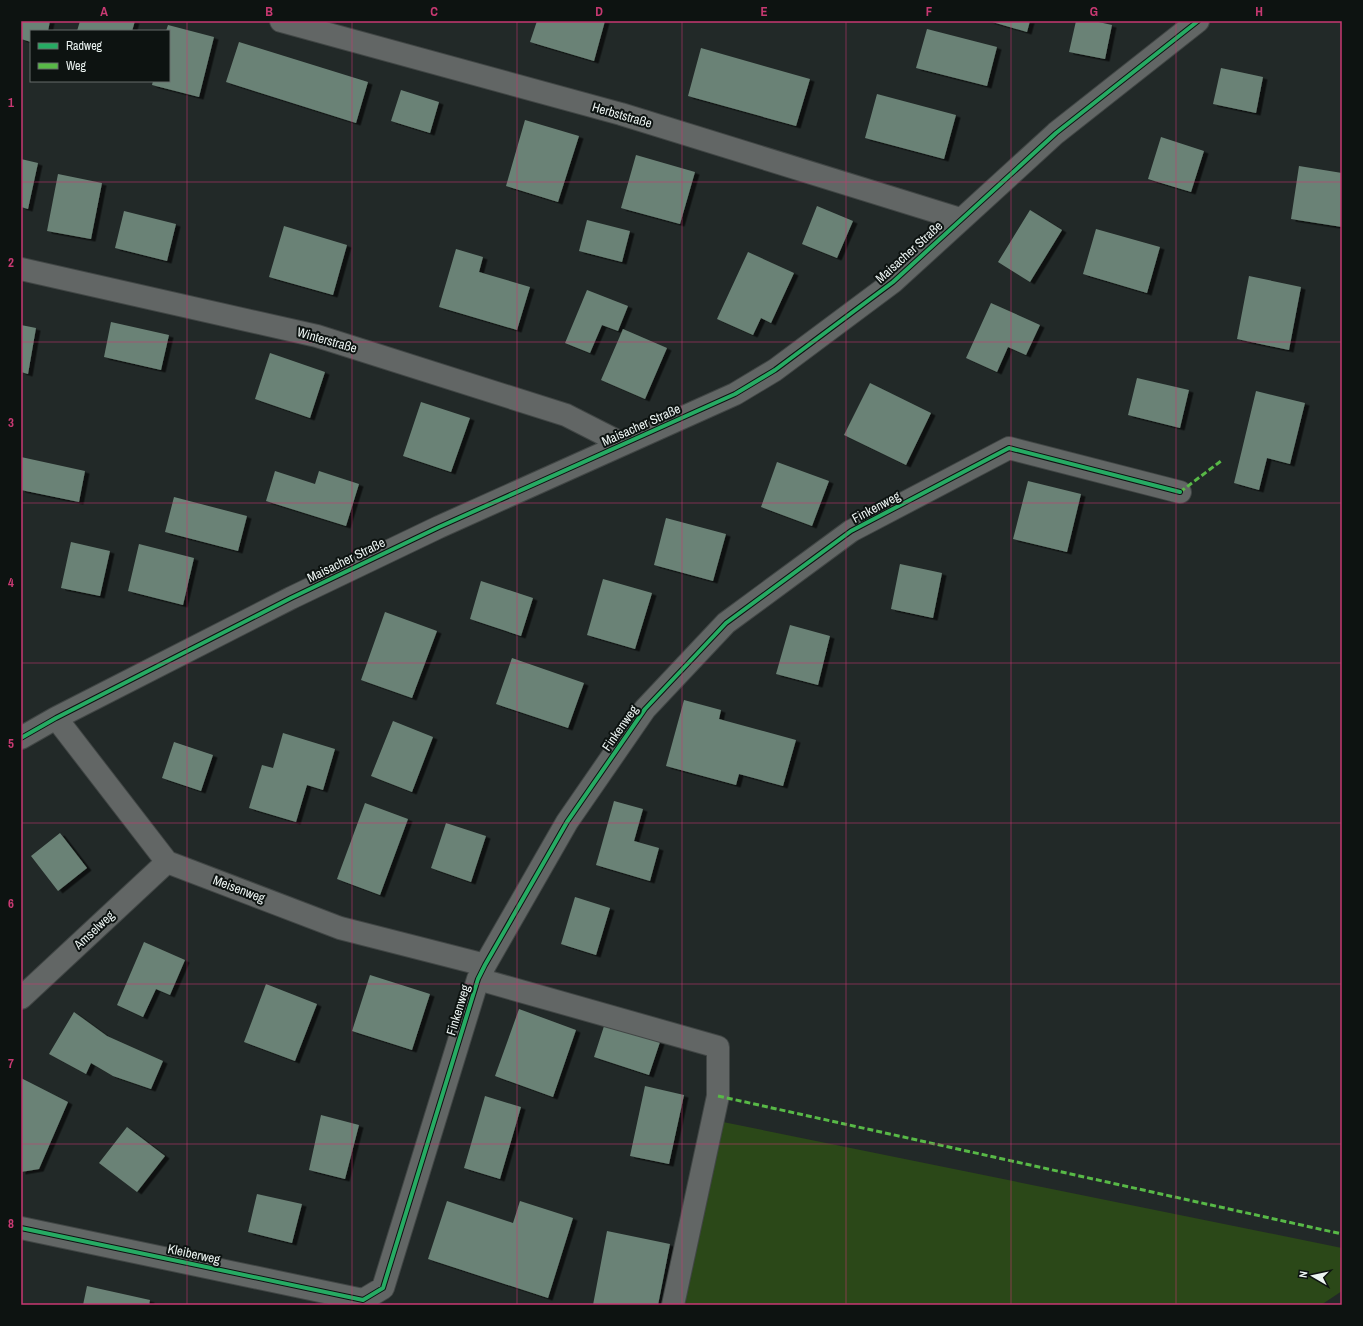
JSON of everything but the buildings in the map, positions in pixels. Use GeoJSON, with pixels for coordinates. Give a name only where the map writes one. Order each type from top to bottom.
{"type":"FeatureCollection","features":[{"type":"Feature","properties":{"kind":"street","name":"Herbststraße"},"geometry":{"type":"LineString","coordinates":[[281,21],[621,114],[960,219]]}},
{"type":"Feature","properties":{"kind":"street","name":"Maisacher Straße"},"geometry":{"type":"LineString","coordinates":[[21,738],[56,718],[298,595],[439,527],[735,394],[775,370],[893,282],[960,219],[1056,133],[1198,21]]}},
{"type":"Feature","properties":{"kind":"street","name":"Winterstraße"},"geometry":{"type":"LineString","coordinates":[[21,269],[316,336],[566,415],[623,444]]}},
{"type":"Feature","properties":{"kind":"street","name":"Finkenweg"},"geometry":{"type":"LineString","coordinates":[[364,1300],[383,1288],[482,972],[567,822],[646,709],[726,623],[851,531],[1009,448],[1180,492]]}},
{"type":"Feature","properties":{"kind":"street"},"geometry":{"type":"LineString","coordinates":[[56,718],[167,862]]}},
{"type":"Feature","properties":{"kind":"street","name":"Meisenweg"},"geometry":{"type":"LineString","coordinates":[[167,862],[340,928],[718,1047],[718,1096],[673,1305]]}},
{"type":"Feature","properties":{"kind":"street","name":"Amselweg"},"geometry":{"type":"LineString","coordinates":[[21,998],[167,862]]}},
{"type":"Feature","properties":{"kind":"street","name":"Kleiberweg"},"geometry":{"type":"LineString","coordinates":[[21,1228],[364,1300]]}},
{"type":"Feature","properties":{"kind":"green space"},"geometry":{"type":"Polygon","coordinates":[[[718,1121],[1342,1248],[1342,1291],[1321,1305],[681,1305],[718,1121]]]}},
{"type":"Feature","properties":{"kind":"marked path"},"geometry":{"type":"LineString","coordinates":[[1180,492],[1221,461]]}},
{"type":"Feature","properties":{"kind":"marked path"},"geometry":{"type":"LineString","coordinates":[[718,1096],[1342,1234]]}},
{"type":"Feature","properties":{"kind":"cycle path"},"geometry":{"type":"LineString","coordinates":[[21,738],[56,718],[291,598],[439,527],[735,394],[775,370],[893,282],[1056,133],[1198,21]]}},
{"type":"Feature","properties":{"kind":"cycle path"},"geometry":{"type":"LineString","coordinates":[[21,1228],[363,1300],[383,1288],[478,979],[485,965],[567,822],[645,709],[726,623],[851,531],[1009,448],[1180,492]]}}]}
